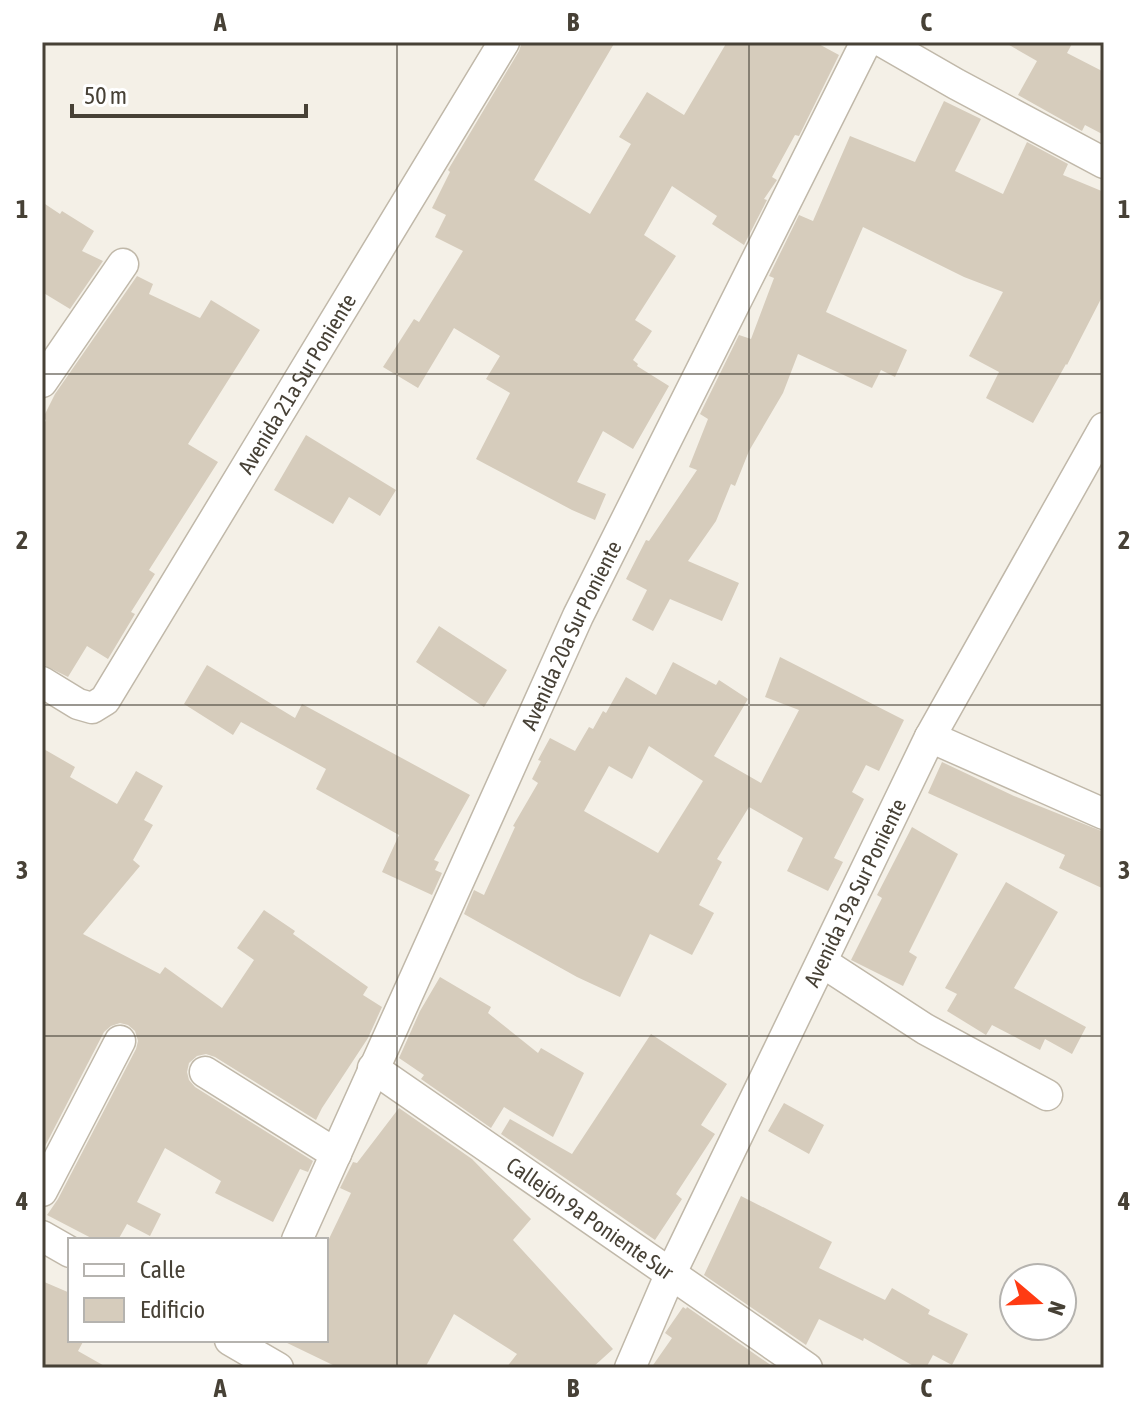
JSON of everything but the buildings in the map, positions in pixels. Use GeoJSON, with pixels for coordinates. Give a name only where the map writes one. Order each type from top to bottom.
{"type":"FeatureCollection","features":[{"type":"Feature","properties":{"kind":"street","name":"Avenida 21a Sur Poniente"},"geometry":{"type":"LineString","coordinates":[[42,682],[78,704],[92,708],[105,700],[504,42]]}},
{"type":"Feature","properties":{"kind":"street","name":"Avenida 20a Sur Poniente"},"geometry":{"type":"LineString","coordinates":[[298,1238],[578,616],[866,42]]}},
{"type":"Feature","properties":{"kind":"street"},"geometry":{"type":"LineString","coordinates":[[883,42],[1104,163]]}},
{"type":"Feature","properties":{"kind":"street"},"geometry":{"type":"LineString","coordinates":[[42,382],[123,264]]}},
{"type":"Feature","properties":{"kind":"street","name":"Avenida 19a Sur Poniente"},"geometry":{"type":"LineString","coordinates":[[630,1368],[670,1275],[930,737],[1104,428]]}},
{"type":"Feature","properties":{"kind":"street"},"geometry":{"type":"LineString","coordinates":[[930,737],[1104,814]]}},
{"type":"Feature","properties":{"kind":"street"},"geometry":{"type":"LineString","coordinates":[[822,962],[925,1029],[1047,1095]]}},
{"type":"Feature","properties":{"kind":"street"},"geometry":{"type":"LineString","coordinates":[[42,1191],[120,1041]]}},
{"type":"Feature","properties":{"kind":"street","name":"Callejón 9a Poniente Sur"},"geometry":{"type":"LineString","coordinates":[[373,1068],[807,1368]]}},
{"type":"Feature","properties":{"kind":"street"},"geometry":{"type":"LineString","coordinates":[[205,1072],[336,1154]]}},
{"type":"Feature","properties":{"kind":"street"},"geometry":{"type":"LineString","coordinates":[[42,1236],[68,1251]]}},
{"type":"Feature","properties":{"kind":"street"},"geometry":{"type":"LineString","coordinates":[[242,1349],[278,1368]]}}]}
